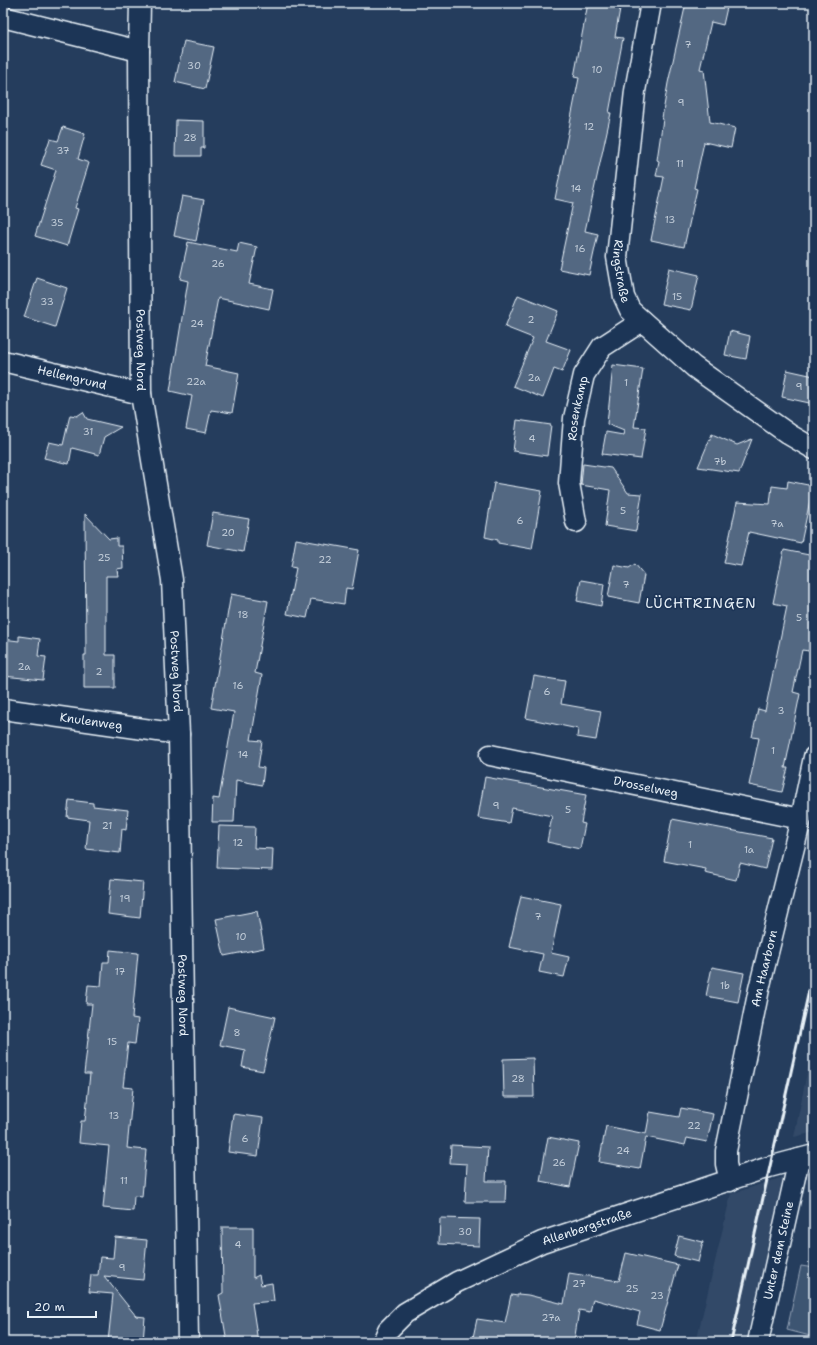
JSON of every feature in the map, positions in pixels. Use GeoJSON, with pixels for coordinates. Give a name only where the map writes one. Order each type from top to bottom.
{"type":"FeatureCollection","features":[{"type":"Feature","properties":{"kind":"street","name":"Postweg Nord"},"geometry":{"type":"LineString","coordinates":[[140,3],[141,394],[172,580],[179,734],[188,1342]]}},
{"type":"Feature","properties":{"kind":"street","name":"Ringstraße"},"geometry":{"type":"LineString","coordinates":[[651,3],[635,91],[617,258],[624,297],[630,310],[694,367],[790,435],[814,448]]}},
{"type":"Feature","properties":{"kind":"street"},"geometry":{"type":"LineString","coordinates":[[3,17],[139,51]]}},
{"type":"Feature","properties":{"kind":"street","name":"Rosenkamp"},"geometry":{"type":"LineString","coordinates":[[576,522],[568,483],[574,418],[584,375],[602,347],[642,321]]}},
{"type":"Feature","properties":{"kind":"street","name":"Hellengrund"},"geometry":{"type":"LineString","coordinates":[[3,361],[141,394]]}},
{"type":"Feature","properties":{"kind":"street","name":"Knulenweg"},"geometry":{"type":"LineString","coordinates":[[3,709],[179,734]]}},
{"type":"Feature","properties":{"kind":"street","name":"Drosselweg"},"geometry":{"type":"LineString","coordinates":[[490,755],[801,819]]}},
{"type":"Feature","properties":{"kind":"street","name":"Am Haarborn"},"geometry":{"type":"LineString","coordinates":[[730,1181],[726,1151],[759,989],[801,819],[814,758]]}},
{"type":"Feature","properties":{"kind":"street","name":"Allenbergstraße"},"geometry":{"type":"LineString","coordinates":[[383,1342],[388,1330],[405,1313],[457,1282],[542,1242],[769,1167],[807,1157]]}},
{"type":"Feature","properties":{"kind":"street","name":"Unter dem Steine"},"geometry":{"type":"LineString","coordinates":[[758,1342],[807,1157]]}},
{"type":"Feature","properties":{"kind":"shaded area"},"geometry":{"type":"Polygon","coordinates":[[[814,1038],[814,1132],[794,1137],[814,1038]]]}},
{"type":"Feature","properties":{"kind":"shaded area"},"geometry":{"type":"Polygon","coordinates":[[[783,1177],[747,1342],[696,1342],[731,1194],[783,1177]]]}},
{"type":"Feature","properties":{"kind":"shaded area"},"geometry":{"type":"Polygon","coordinates":[[[801,1266],[814,1268],[814,1337],[787,1330],[801,1266]]]}},
{"type":"Feature","properties":{"kind":"building"},"geometry":{"type":"Polygon","coordinates":[[[588,3],[621,3],[615,37],[623,38],[609,113],[611,113],[585,231],[598,234],[589,275],[559,269],[573,203],[555,199],[579,78],[574,77],[588,3]]]}},
{"type":"Feature","properties":{"kind":"building"},"geometry":{"type":"Polygon","coordinates":[[[686,3],[728,3],[723,25],[711,22],[700,69],[704,70],[710,122],[735,128],[731,148],[704,142],[694,188],[697,189],[684,247],[651,240],[664,177],[656,176],[659,161],[657,160],[662,118],[668,83],[686,3]]]}},
{"type":"Feature","properties":{"kind":"building"},"geometry":{"type":"Polygon","coordinates":[[[184,41],[214,47],[205,89],[175,82],[184,41]]]}},
{"type":"Feature","properties":{"kind":"building"},"geometry":{"type":"Polygon","coordinates":[[[176,120],[204,121],[204,148],[201,148],[201,156],[175,156],[176,120]]]}},
{"type":"Feature","properties":{"kind":"building"},"geometry":{"type":"Polygon","coordinates":[[[63,127],[85,134],[78,159],[89,163],[75,208],[78,209],[67,246],[35,236],[56,170],[41,165],[50,139],[58,141],[63,127]]]}},
{"type":"Feature","properties":{"kind":"building"},"geometry":{"type":"Polygon","coordinates":[[[182,196],[204,200],[196,241],[174,236],[182,196]]]}},
{"type":"Feature","properties":{"kind":"building"},"geometry":{"type":"Polygon","coordinates":[[[188,242],[237,252],[239,243],[257,247],[249,284],[273,289],[269,309],[218,298],[205,366],[239,373],[232,413],[211,410],[206,433],[186,429],[192,396],[170,391],[188,281],[180,279],[188,242]]]}},
{"type":"Feature","properties":{"kind":"building"},"geometry":{"type":"Polygon","coordinates":[[[669,268],[699,275],[691,310],[661,304],[669,268]]]}},
{"type":"Feature","properties":{"kind":"building"},"geometry":{"type":"Polygon","coordinates":[[[37,278],[67,288],[55,327],[24,317],[37,278]]]}},
{"type":"Feature","properties":{"kind":"building"},"geometry":{"type":"Polygon","coordinates":[[[518,295],[558,311],[546,341],[571,350],[562,372],[554,369],[543,398],[513,386],[533,338],[505,327],[518,295]]]}},
{"type":"Feature","properties":{"kind":"building"},"geometry":{"type":"Polygon","coordinates":[[[730,331],[750,336],[746,359],[725,355],[730,331]]]}},
{"type":"Feature","properties":{"kind":"building"},"geometry":{"type":"Polygon","coordinates":[[[613,365],[643,369],[634,427],[646,428],[641,459],[602,454],[606,432],[623,435],[624,431],[607,424],[613,365]]]}},
{"type":"Feature","properties":{"kind":"building"},"geometry":{"type":"Polygon","coordinates":[[[787,370],[814,376],[814,404],[782,397],[787,370]]]}},
{"type":"Feature","properties":{"kind":"building"},"geometry":{"type":"Polygon","coordinates":[[[83,412],[87,419],[121,427],[104,437],[99,455],[72,448],[69,464],[44,458],[49,442],[63,445],[70,415],[77,416],[83,412]]]}},
{"type":"Feature","properties":{"kind":"building"},"geometry":{"type":"Polygon","coordinates":[[[517,420],[551,425],[547,456],[513,451],[517,420]]]}},
{"type":"Feature","properties":{"kind":"building"},"geometry":{"type":"Polygon","coordinates":[[[712,434],[737,445],[752,439],[739,473],[698,467],[712,434]]]}},
{"type":"Feature","properties":{"kind":"building"},"geometry":{"type":"Polygon","coordinates":[[[583,464],[611,468],[628,493],[642,494],[636,531],[605,526],[610,490],[581,485],[583,464]]]}},
{"type":"Feature","properties":{"kind":"building"},"geometry":{"type":"Polygon","coordinates":[[[788,481],[813,486],[801,543],[749,532],[741,566],[724,563],[737,502],[770,504],[772,486],[787,488],[788,481]]]}},
{"type":"Feature","properties":{"kind":"building"},"geometry":{"type":"Polygon","coordinates":[[[494,483],[542,491],[532,549],[498,543],[498,540],[485,537],[494,483]]]}},
{"type":"Feature","properties":{"kind":"building"},"geometry":{"type":"Polygon","coordinates":[[[213,513],[249,519],[243,552],[207,545],[213,513]]]}},
{"type":"Feature","properties":{"kind":"building"},"geometry":{"type":"Polygon","coordinates":[[[85,514],[109,539],[117,538],[117,546],[122,546],[123,568],[117,569],[118,576],[106,576],[106,655],[115,655],[115,688],[84,688],[84,655],[86,655],[85,514]]]}},
{"type":"Feature","properties":{"kind":"building"},"geometry":{"type":"Polygon","coordinates":[[[296,539],[359,550],[352,589],[346,588],[344,604],[311,599],[307,618],[287,614],[296,568],[291,567],[296,539]]]}},
{"type":"Feature","properties":{"kind":"building"},"geometry":{"type":"Polygon","coordinates":[[[784,550],[814,556],[814,627],[809,651],[802,650],[793,692],[800,694],[785,768],[788,768],[782,792],[749,785],[759,738],[752,737],[758,709],[765,711],[787,606],[773,603],[784,550]]]}},
{"type":"Feature","properties":{"kind":"building"},"geometry":{"type":"Polygon","coordinates":[[[635,564],[644,575],[639,603],[608,597],[614,565],[629,568],[635,564]]]}},
{"type":"Feature","properties":{"kind":"building"},"geometry":{"type":"Polygon","coordinates":[[[581,580],[604,584],[601,606],[577,601],[581,580]]]}},
{"type":"Feature","properties":{"kind":"building"},"geometry":{"type":"Polygon","coordinates":[[[231,594],[268,601],[255,673],[262,675],[251,740],[262,741],[258,767],[264,768],[262,785],[236,780],[234,822],[212,822],[213,798],[219,799],[234,712],[211,708],[231,594]]]}},
{"type":"Feature","properties":{"kind":"building"},"geometry":{"type":"Polygon","coordinates":[[[19,636],[40,639],[38,656],[46,657],[43,680],[3,676],[3,639],[19,641],[19,636]]]}},
{"type":"Feature","properties":{"kind":"building"},"geometry":{"type":"Polygon","coordinates":[[[534,676],[565,681],[561,704],[601,711],[596,740],[577,737],[578,729],[526,718],[534,676]]]}},
{"type":"Feature","properties":{"kind":"building"},"geometry":{"type":"Polygon","coordinates":[[[485,777],[586,795],[581,823],[585,824],[580,849],[547,842],[552,816],[512,808],[509,823],[478,818],[485,777]]]}},
{"type":"Feature","properties":{"kind":"building"},"geometry":{"type":"Polygon","coordinates":[[[69,800],[93,803],[93,806],[128,810],[126,830],[122,829],[120,853],[86,849],[89,820],[67,817],[69,800]]]}},
{"type":"Feature","properties":{"kind":"building"},"geometry":{"type":"Polygon","coordinates":[[[672,819],[772,838],[765,869],[740,863],[736,880],[705,873],[706,869],[664,861],[672,819]]]}},
{"type":"Feature","properties":{"kind":"building"},"geometry":{"type":"Polygon","coordinates":[[[219,826],[255,827],[254,848],[273,849],[272,870],[217,868],[219,826]]]}},
{"type":"Feature","properties":{"kind":"building"},"geometry":{"type":"Polygon","coordinates":[[[111,879],[143,882],[140,918],[108,914],[111,879]]]}},
{"type":"Feature","properties":{"kind":"building"},"geometry":{"type":"Polygon","coordinates":[[[521,896],[561,904],[551,953],[569,957],[564,977],[539,972],[543,954],[509,947],[521,896]]]}},
{"type":"Feature","properties":{"kind":"building"},"geometry":{"type":"Polygon","coordinates":[[[257,911],[264,948],[224,956],[216,919],[257,911]]]}},
{"type":"Feature","properties":{"kind":"building"},"geometry":{"type":"Polygon","coordinates":[[[110,950],[138,953],[132,1018],[138,1019],[135,1044],[128,1043],[123,1087],[133,1088],[127,1148],[146,1150],[142,1197],[134,1196],[133,1211],[103,1208],[109,1146],[79,1143],[81,1121],[85,1121],[90,1074],[84,1074],[92,1004],[86,1004],[88,985],[101,986],[103,962],[109,962],[110,950]]]}},
{"type":"Feature","properties":{"kind":"building"},"geometry":{"type":"Polygon","coordinates":[[[712,967],[744,973],[738,1002],[706,996],[712,967]]]}},
{"type":"Feature","properties":{"kind":"building"},"geometry":{"type":"Polygon","coordinates":[[[228,1007],[275,1017],[263,1071],[242,1067],[245,1050],[220,1045],[228,1007]]]}},
{"type":"Feature","properties":{"kind":"building"},"geometry":{"type":"Polygon","coordinates":[[[533,1058],[534,1097],[504,1097],[503,1059],[533,1058]]]}},
{"type":"Feature","properties":{"kind":"building"},"geometry":{"type":"Polygon","coordinates":[[[681,1108],[713,1114],[707,1142],[687,1138],[685,1145],[646,1137],[640,1169],[599,1162],[606,1126],[646,1134],[650,1112],[679,1117],[681,1108]]]}},
{"type":"Feature","properties":{"kind":"building"},"geometry":{"type":"Polygon","coordinates":[[[233,1114],[263,1118],[258,1156],[228,1152],[233,1114]]]}},
{"type":"Feature","properties":{"kind":"building"},"geometry":{"type":"Polygon","coordinates":[[[548,1137],[579,1143],[570,1187],[540,1181],[548,1137]]]}},
{"type":"Feature","properties":{"kind":"building"},"geometry":{"type":"Polygon","coordinates":[[[451,1145],[488,1147],[486,1181],[506,1181],[505,1202],[465,1202],[467,1164],[450,1163],[451,1145]]]}},
{"type":"Feature","properties":{"kind":"building"},"geometry":{"type":"Polygon","coordinates":[[[440,1218],[480,1219],[479,1246],[439,1244],[440,1218]]]}},
{"type":"Feature","properties":{"kind":"building"},"geometry":{"type":"Polygon","coordinates":[[[222,1227],[253,1227],[253,1278],[259,1275],[261,1285],[272,1283],[274,1301],[252,1303],[258,1342],[227,1342],[219,1295],[223,1293],[222,1227]]]}},
{"type":"Feature","properties":{"kind":"building"},"geometry":{"type":"Polygon","coordinates":[[[679,1236],[703,1242],[698,1262],[674,1256],[679,1236]]]}},
{"type":"Feature","properties":{"kind":"building"},"geometry":{"type":"Polygon","coordinates":[[[115,1237],[147,1240],[143,1280],[104,1276],[136,1316],[145,1317],[143,1342],[108,1342],[113,1294],[89,1292],[91,1275],[98,1275],[100,1257],[113,1258],[115,1237]]]}},
{"type":"Feature","properties":{"kind":"building"},"geometry":{"type":"Polygon","coordinates":[[[626,1253],[678,1265],[660,1330],[637,1324],[640,1312],[593,1299],[590,1312],[579,1310],[574,1342],[472,1342],[477,1319],[505,1323],[511,1295],[528,1295],[564,1304],[569,1273],[619,1281],[626,1253]]]}},
{"type":"Feature","properties":{"kind":"railway"},"geometry":{"type":"LineString","coordinates":[[731,1342],[814,968]]}},
{"type":"Feature","properties":{"kind":"district","name":"LÜCHTRINGEN"},"geometry":{"type":"Point","coordinates":[701,603]}}]}
